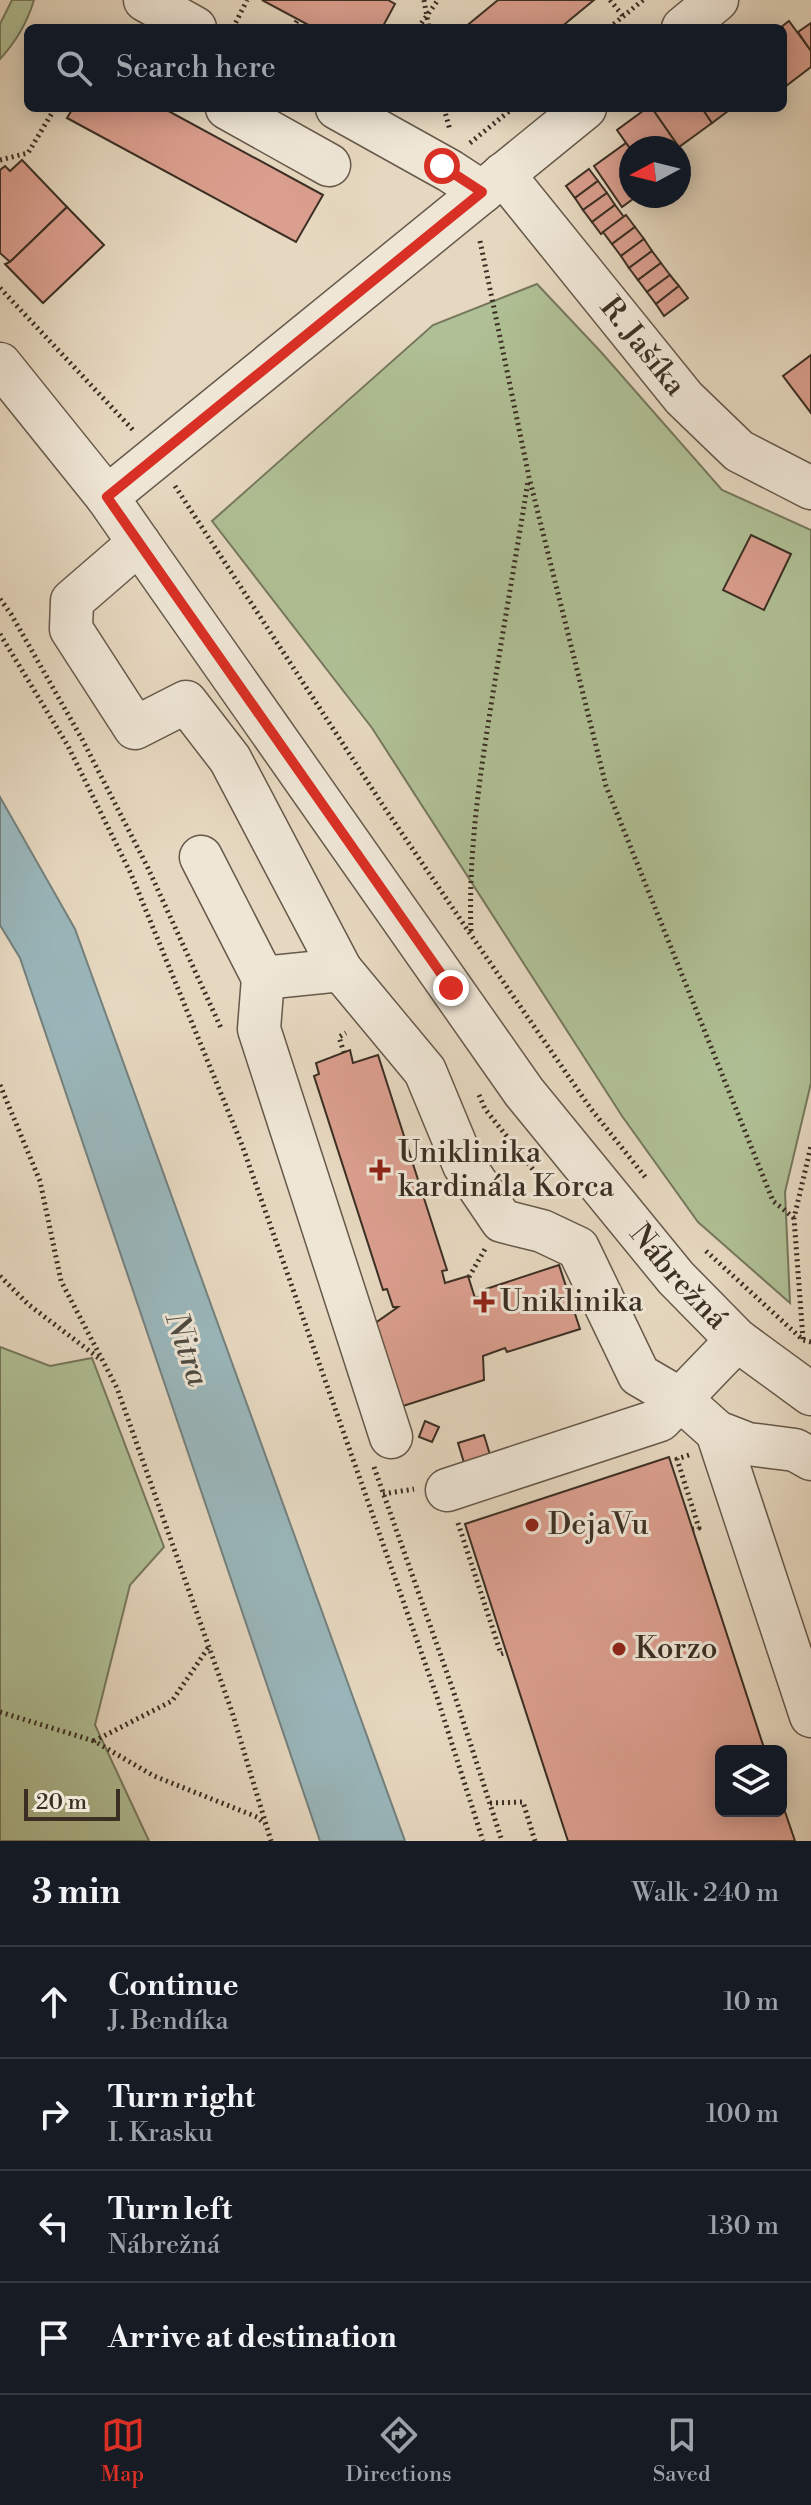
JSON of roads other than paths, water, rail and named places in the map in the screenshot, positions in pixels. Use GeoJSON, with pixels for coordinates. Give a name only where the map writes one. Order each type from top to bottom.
{"type":"FeatureCollection","features":[{"type":"Feature","properties":{"kind":"street"},"geometry":{"type":"LineString","coordinates":[[145,0],[188,24]]}},
{"type":"Feature","properties":{"kind":"street"},"geometry":{"type":"LineString","coordinates":[[688,24],[717,0]]}},
{"type":"Feature","properties":{"kind":"street"},"geometry":{"type":"LineString","coordinates":[[234,112],[329,165]]}},
{"type":"Feature","properties":{"kind":"street","name":"R. Jašíka"},"geometry":{"type":"LineString","coordinates":[[344,112],[485,189],[684,398],[739,451],[811,488]]}},
{"type":"Feature","properties":{"kind":"street"},"geometry":{"type":"LineString","coordinates":[[107,497],[580,112]]}},
{"type":"Feature","properties":{"kind":"street","name":"Nábrežná"},"geometry":{"type":"LineString","coordinates":[[0,364],[107,497],[524,1092],[676,1278],[737,1340],[811,1394]]}},
{"type":"Feature","properties":{"kind":"street"},"geometry":{"type":"LineString","coordinates":[[139,543],[72,601],[71,629],[135,728],[186,702],[230,759],[341,970],[425,1071],[464,1165],[502,1221],[542,1231],[578,1248],[639,1375],[680,1399],[717,1432],[748,1444],[795,1450],[811,1459]]}},
{"type":"Feature","properties":{"kind":"street"},"geometry":{"type":"LineString","coordinates":[[201,857],[263,978],[259,1029],[382,1450]]}},
{"type":"Feature","properties":{"kind":"street"},"geometry":{"type":"LineString","coordinates":[[263,978],[341,970]]}},
{"type":"Feature","properties":{"kind":"street"},"geometry":{"type":"LineString","coordinates":[[447,1490],[660,1420],[737,1340]]}},
{"type":"Feature","properties":{"kind":"street"},"geometry":{"type":"LineString","coordinates":[[717,1432],[811,1716]]}},
{"type":"Feature","properties":{"kind":"water","name":"Nitra"},"geometry":{"type":"Polygon","coordinates":[[[0,797],[75,929],[405,1841],[320,1841],[20,958],[0,925],[0,797]]]}},
{"type":"Feature","properties":{"kind":"place","name":"Uniklinika kardinála Korca"},"geometry":{"type":"Point","coordinates":[380,1170]}},
{"type":"Feature","properties":{"kind":"place","name":"Uniklinika"},"geometry":{"type":"Point","coordinates":[484,1302]}},
{"type":"Feature","properties":{"kind":"place","name":"DejaVu"},"geometry":{"type":"Point","coordinates":[532,1525]}},
{"type":"Feature","properties":{"kind":"place","name":"Korzo"},"geometry":{"type":"Point","coordinates":[619,1649]}}]}
